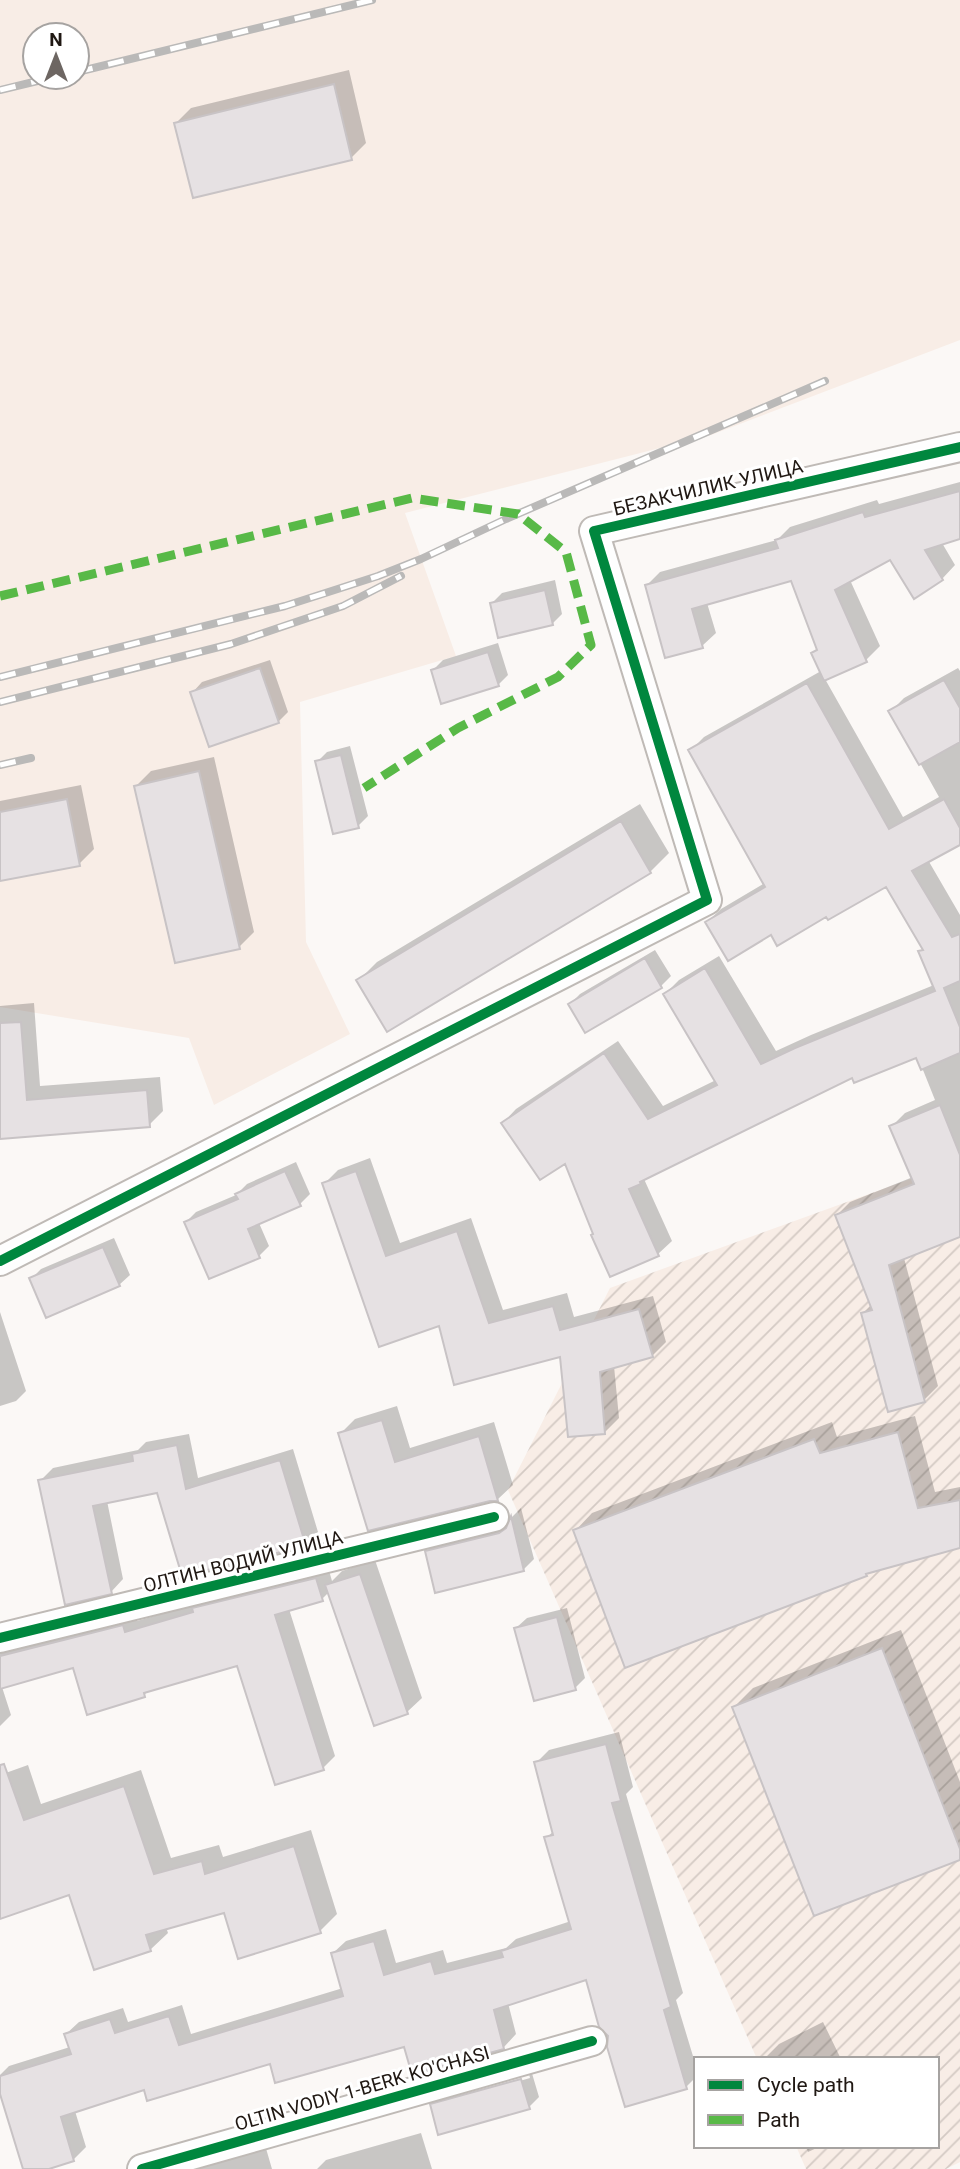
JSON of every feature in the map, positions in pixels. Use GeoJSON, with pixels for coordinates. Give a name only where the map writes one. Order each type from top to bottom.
{"type":"FeatureCollection","features":[{"type":"Feature","properties":{"kind":"street","name":"БЕЗАКЧИЛИК УЛИЦА"},"geometry":{"type":"LineString","coordinates":[[0,1261],[707,900],[594,531],[960,447]]}},
{"type":"Feature","properties":{"kind":"street","name":"ОЛТИН ВОДИЙ УЛИЦА"},"geometry":{"type":"LineString","coordinates":[[0,1638],[494,1517]]}},
{"type":"Feature","properties":{"kind":"street","name":"OLTIN VODIY 1-BERK KO'CHASI"},"geometry":{"type":"LineString","coordinates":[[142,2169],[592,2041]]}},
{"type":"Feature","properties":{"kind":"shaded area"},"geometry":{"type":"Polygon","coordinates":[[[0,0],[960,0],[960,340],[711,435],[405,513],[456,656],[300,702],[306,942],[350,1034],[214,1105],[189,1038],[0,1007],[0,0]]]}},
{"type":"Feature","properties":{"kind":"shaded area"},"geometry":{"type":"Polygon","coordinates":[[[960,1161],[960,2162],[946,2169],[806,2169],[797,2148],[939,2148],[939,2057],[756,2057],[508,1490],[610,1288],[960,1161]]]}},
{"type":"Feature","properties":{"kind":"building"},"geometry":{"type":"Polygon","coordinates":[[[334,84],[352,160],[193,198],[174,123],[334,84]]]}},
{"type":"Feature","properties":{"kind":"building"},"geometry":{"type":"Polygon","coordinates":[[[960,491],[960,539],[925,550],[943,580],[914,599],[890,560],[835,590],[867,662],[824,681],[811,653],[817,650],[791,581],[692,609],[703,648],[665,658],[645,585],[778,548],[775,540],[863,512],[865,517],[960,491]]]}},
{"type":"Feature","properties":{"kind":"building"},"geometry":{"type":"Polygon","coordinates":[[[545,590],[553,625],[498,638],[490,603],[545,590]]]}},
{"type":"Feature","properties":{"kind":"building"},"geometry":{"type":"Polygon","coordinates":[[[488,652],[499,686],[441,704],[431,670],[488,652]]]}},
{"type":"Feature","properties":{"kind":"building"},"geometry":{"type":"Polygon","coordinates":[[[260,668],[279,723],[209,747],[190,692],[260,668]]]}},
{"type":"Feature","properties":{"kind":"building"},"geometry":{"type":"Polygon","coordinates":[[[944,680],[960,708],[960,742],[919,765],[888,711],[944,680]]]}},
{"type":"Feature","properties":{"kind":"building"},"geometry":{"type":"Polygon","coordinates":[[[807,683],[889,829],[944,799],[960,828],[960,845],[912,871],[952,937],[960,934],[960,981],[944,988],[960,1027],[960,1053],[921,1070],[916,1058],[854,1083],[852,1078],[629,1189],[659,1256],[610,1277],[591,1235],[593,1234],[565,1164],[540,1180],[501,1123],[604,1053],[648,1119],[717,1085],[663,994],[705,968],[761,1064],[935,991],[918,951],[923,950],[886,887],[828,920],[826,917],[777,946],[771,935],[728,961],[705,922],[765,887],[688,750],[807,683]]]}},
{"type":"Feature","properties":{"kind":"building"},"geometry":{"type":"Polygon","coordinates":[[[341,755],[359,828],[333,834],[315,761],[341,755]]]}},
{"type":"Feature","properties":{"kind":"building"},"geometry":{"type":"Polygon","coordinates":[[[199,771],[240,949],[175,963],[134,786],[199,771]]]}},
{"type":"Feature","properties":{"kind":"building"},"geometry":{"type":"Polygon","coordinates":[[[67,799],[80,866],[0,881],[0,812],[67,799]]]}},
{"type":"Feature","properties":{"kind":"building"},"geometry":{"type":"Polygon","coordinates":[[[621,821],[651,873],[387,1032],[356,980],[621,821]]]}},
{"type":"Feature","properties":{"kind":"building"},"geometry":{"type":"Polygon","coordinates":[[[645,958],[662,988],[585,1033],[568,1004],[645,958]]]}},
{"type":"Feature","properties":{"kind":"building"},"geometry":{"type":"Polygon","coordinates":[[[21,1022],[27,1100],[147,1090],[150,1127],[0,1139],[0,1023],[21,1022]]]}},
{"type":"Feature","properties":{"kind":"building"},"geometry":{"type":"Polygon","coordinates":[[[940,1105],[960,1155],[960,1237],[889,1265],[925,1402],[888,1412],[861,1313],[872,1310],[835,1215],[914,1184],[889,1126],[940,1105]]]}},
{"type":"Feature","properties":{"kind":"building"},"geometry":{"type":"Polygon","coordinates":[[[285,1171],[301,1206],[248,1229],[260,1258],[209,1279],[184,1222],[238,1199],[235,1194],[285,1171]]]}},
{"type":"Feature","properties":{"kind":"building"},"geometry":{"type":"Polygon","coordinates":[[[356,1171],[386,1256],[457,1231],[489,1323],[553,1306],[560,1330],[639,1309],[653,1357],[600,1372],[605,1434],[568,1437],[560,1357],[454,1385],[439,1326],[379,1347],[322,1183],[356,1171]]]}},
{"type":"Feature","properties":{"kind":"building"},"geometry":{"type":"Polygon","coordinates":[[[103,1247],[120,1286],[46,1318],[29,1278],[103,1247]]]}},
{"type":"Feature","properties":{"kind":"building"},"geometry":{"type":"Polygon","coordinates":[[[382,1420],[395,1462],[479,1436],[498,1501],[368,1531],[338,1433],[382,1420]]]}},
{"type":"Feature","properties":{"kind":"building"},"geometry":{"type":"Polygon","coordinates":[[[898,1432],[918,1508],[960,1500],[960,1548],[866,1574],[867,1576],[625,1668],[573,1530],[814,1439],[820,1453],[898,1432]]]}},
{"type":"Feature","properties":{"kind":"building"},"geometry":{"type":"Polygon","coordinates":[[[177,1445],[186,1489],[280,1460],[306,1546],[182,1576],[157,1493],[93,1506],[112,1594],[65,1605],[38,1480],[133,1461],[132,1454],[177,1445]]]}},
{"type":"Feature","properties":{"kind":"building"},"geometry":{"type":"Polygon","coordinates":[[[511,1516],[524,1571],[435,1593],[425,1551],[499,1533],[506,1528],[511,1516]]]}},
{"type":"Feature","properties":{"kind":"building"},"geometry":{"type":"Polygon","coordinates":[[[360,1574],[408,1714],[374,1726],[325,1585],[360,1574]]]}},
{"type":"Feature","properties":{"kind":"building"},"geometry":{"type":"Polygon","coordinates":[[[316,1578],[323,1601],[275,1615],[324,1770],[275,1785],[237,1666],[144,1693],[145,1697],[87,1715],[73,1668],[0,1689],[0,1656],[123,1625],[125,1632],[193,1612],[192,1608],[316,1578]]]}},
{"type":"Feature","properties":{"kind":"building"},"geometry":{"type":"Polygon","coordinates":[[[557,1617],[576,1690],[534,1701],[514,1628],[557,1617]]]}},
{"type":"Feature","properties":{"kind":"building"},"geometry":{"type":"Polygon","coordinates":[[[882,1648],[960,1849],[960,1860],[814,1916],[732,1707],[882,1648]]]}},
{"type":"Feature","properties":{"kind":"building"},"geometry":{"type":"Polygon","coordinates":[[[606,1744],[621,1801],[612,1803],[671,2007],[664,2010],[687,2089],[625,2107],[607,2047],[608,2036],[599,2027],[586,1980],[494,2010],[504,2049],[421,2072],[420,2069],[411,2071],[404,2047],[275,2083],[270,2064],[147,2101],[144,2090],[61,2117],[74,2161],[49,2169],[23,2169],[0,2094],[0,2076],[71,2054],[64,2034],[110,2019],[115,2033],[169,2016],[179,2045],[343,1996],[331,1953],[374,1941],[384,1975],[431,1961],[435,1974],[503,1957],[501,1951],[571,1929],[544,1837],[553,1835],[534,1762],[606,1744]]]}},
{"type":"Feature","properties":{"kind":"building"},"geometry":{"type":"Polygon","coordinates":[[[4,1764],[24,1820],[124,1786],[154,1874],[202,1861],[205,1874],[294,1846],[321,1933],[238,1959],[224,1913],[146,1935],[151,1951],[94,1970],[69,1895],[0,1919],[0,1765],[4,1764]]]}},
{"type":"Feature","properties":{"kind":"building"},"geometry":{"type":"Polygon","coordinates":[[[521,2079],[530,2109],[438,2135],[430,2104],[521,2079]]]}},
{"type":"Feature","properties":{"kind":"railway"},"geometry":{"type":"LineString","coordinates":[[91,69],[372,0]]}},
{"type":"Feature","properties":{"kind":"railway"},"geometry":{"type":"LineString","coordinates":[[0,90],[21,85]]}},
{"type":"Feature","properties":{"kind":"railway"},"geometry":{"type":"LineString","coordinates":[[0,677],[285,606],[378,576],[825,381]]}},
{"type":"Feature","properties":{"kind":"railway"},"geometry":{"type":"LineString","coordinates":[[0,702],[231,644],[343,606],[401,576]]}},
{"type":"Feature","properties":{"kind":"railway"},"geometry":{"type":"LineString","coordinates":[[0,765],[31,758]]}},
{"type":"Feature","properties":{"kind":"marked path"},"geometry":{"type":"LineString","coordinates":[[0,596],[412,498],[518,514],[566,552],[591,645],[558,677],[458,728],[364,788]]}},
{"type":"Feature","properties":{"kind":"cycle path"},"geometry":{"type":"LineString","coordinates":[[0,1261],[707,900],[594,531],[960,447]]}},
{"type":"Feature","properties":{"kind":"cycle path"},"geometry":{"type":"LineString","coordinates":[[0,1638],[494,1517]]}},
{"type":"Feature","properties":{"kind":"cycle path"},"geometry":{"type":"LineString","coordinates":[[142,2169],[592,2041]]}}]}
